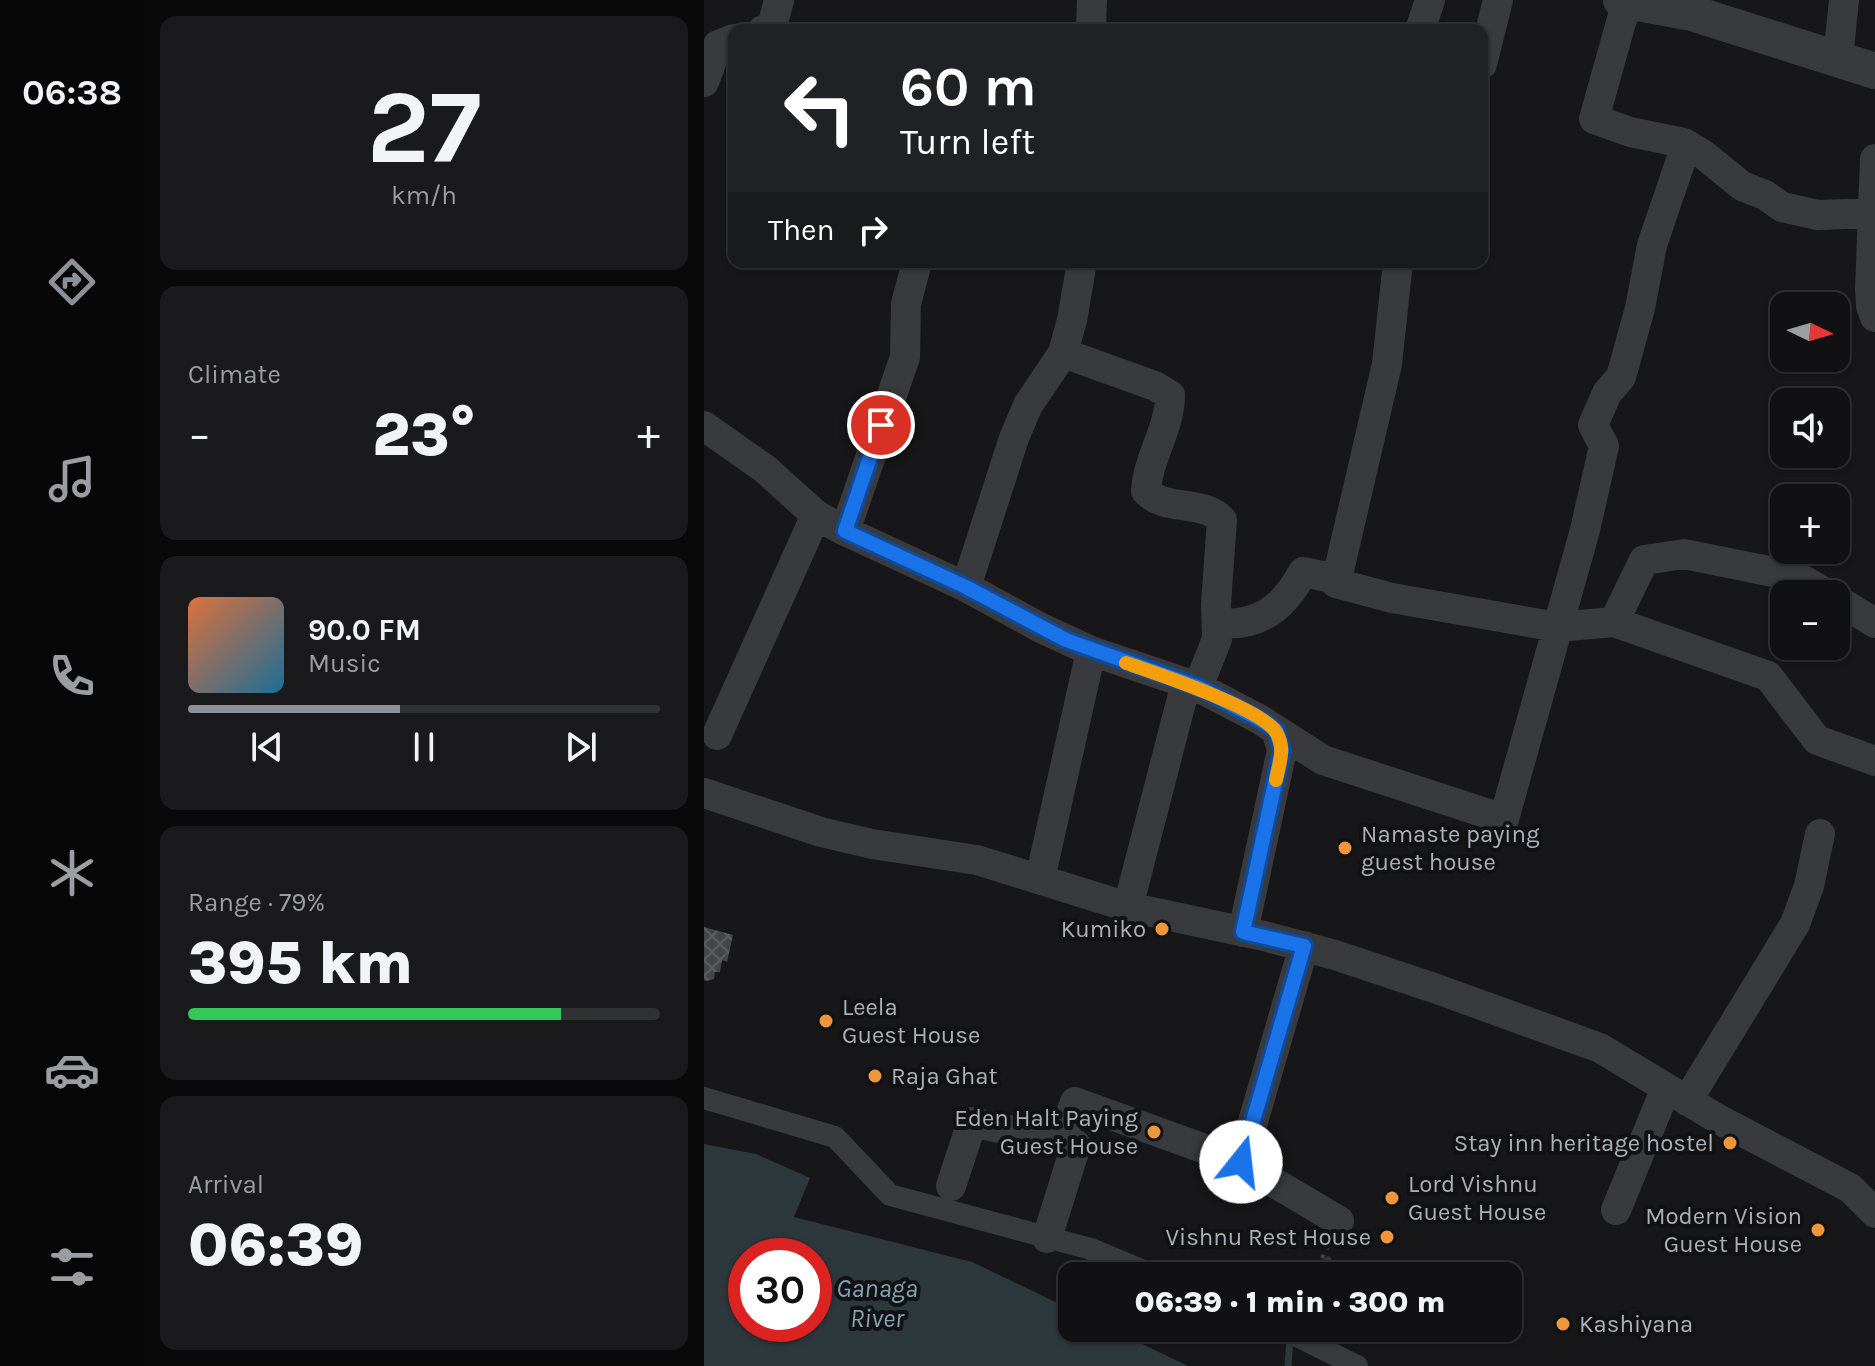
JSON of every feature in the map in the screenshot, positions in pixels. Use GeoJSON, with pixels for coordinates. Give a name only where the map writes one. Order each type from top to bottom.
{"type":"FeatureCollection","features":[{"type":"Feature","properties":{"kind":"street"},"geometry":{"type":"LineString","coordinates":[[773,24],[779,0]]}},
{"type":"Feature","properties":{"kind":"street"},"geometry":{"type":"LineString","coordinates":[[1091,24],[1092,0]]}},
{"type":"Feature","properties":{"kind":"street"},"geometry":{"type":"LineString","coordinates":[[1422,24],[1430,0]]}},
{"type":"Feature","properties":{"kind":"street"},"geometry":{"type":"LineString","coordinates":[[1488,40],[1498,0]]}},
{"type":"Feature","properties":{"kind":"street"},"geometry":{"type":"LineString","coordinates":[[1838,59],[1844,0]]}},
{"type":"Feature","properties":{"kind":"street"},"geometry":{"type":"LineString","coordinates":[[1873,213],[1818,215],[1782,207],[1765,195],[1742,186],[1684,143],[1630,132],[1594,119],[1624,1],[1692,13],[1875,71]]}},
{"type":"Feature","properties":{"kind":"street"},"geometry":{"type":"LineString","coordinates":[[704,82],[718,45],[728,41]]}},
{"type":"Feature","properties":{"kind":"street"},"geometry":{"type":"LineString","coordinates":[[704,426],[765,469],[816,515],[966,587],[1041,628],[1091,651],[1192,685],[1261,720],[1323,760],[1504,819],[1585,530],[1604,446],[1593,425],[1607,393],[1621,377],[1640,308],[1652,245],[1684,143]]}},
{"type":"Feature","properties":{"kind":"street"},"geometry":{"type":"LineString","coordinates":[[1875,159],[1870,289],[1875,317]]}},
{"type":"Feature","properties":{"kind":"street"},"geometry":{"type":"LineString","coordinates":[[845,531],[905,357],[906,304],[915,268]]}},
{"type":"Feature","properties":{"kind":"street"},"geometry":{"type":"LineString","coordinates":[[966,587],[1014,438],[1028,405],[1063,353],[1081,268]]}},
{"type":"Feature","properties":{"kind":"street"},"geometry":{"type":"LineString","coordinates":[[1397,268],[1387,364],[1336,583],[1392,598],[1557,627],[1614,622],[1768,676],[1817,740],[1875,761]]}},
{"type":"Feature","properties":{"kind":"street"},"geometry":{"type":"LineString","coordinates":[[1063,353],[1155,386],[1170,395],[1170,412],[1147,476],[1146,491],[1153,499],[1215,512],[1222,520],[1216,604],[1217,639],[1192,685],[1128,907]]}},
{"type":"Feature","properties":{"kind":"street"},"geometry":{"type":"LineString","coordinates":[[717,735],[816,515]]}},
{"type":"Feature","properties":{"kind":"street"},"geometry":{"type":"LineString","coordinates":[[1614,622],[1644,560],[1684,554],[1803,580]]}},
{"type":"Feature","properties":{"kind":"street"},"geometry":{"type":"LineString","coordinates":[[1218,623],[1237,625],[1279,607],[1293,591],[1303,572],[1337,579]]}},
{"type":"Feature","properties":{"kind":"street"},"geometry":{"type":"LineString","coordinates":[[1850,608],[1875,623]]}},
{"type":"Feature","properties":{"kind":"street"},"geometry":{"type":"LineString","coordinates":[[1040,879],[1091,651]]}},
{"type":"Feature","properties":{"kind":"street"},"geometry":{"type":"LineString","coordinates":[[1243,932],[1282,750],[1276,730]]}},
{"type":"Feature","properties":{"kind":"street"},"geometry":{"type":"LineString","coordinates":[[704,793],[821,832],[872,844],[977,860],[1128,907],[1304,946],[1423,984],[1600,1048],[1677,1094],[1850,1188],[1875,1213]]}},
{"type":"Feature","properties":{"kind":"street"},"geometry":{"type":"LineString","coordinates":[[1616,1210],[1677,1094],[1795,924],[1809,886],[1820,834]]}},
{"type":"Feature","properties":{"kind":"street"},"geometry":{"type":"LineString","coordinates":[[1241,1162],[1304,946]]}},
{"type":"Feature","properties":{"kind":"street"},"geometry":{"type":"LineString","coordinates":[[704,1098],[835,1137],[890,1195],[1091,1249],[1122,1262]]}},
{"type":"Feature","properties":{"kind":"street"},"geometry":{"type":"LineString","coordinates":[[1061,1141],[1075,1102],[1241,1162],[1339,1221]]}},
{"type":"Feature","properties":{"kind":"street"},"geometry":{"type":"LineString","coordinates":[[951,1186],[972,1122],[1076,1145],[1047,1238]]}},
{"type":"Feature","properties":{"kind":"street"},"geometry":{"type":"LineString","coordinates":[[1309,1342],[1357,1366]]}},
{"type":"Feature","properties":{"kind":"path"},"geometry":{"type":"LineString","coordinates":[[1320,1262],[1339,1221]]}},
{"type":"Feature","properties":{"kind":"water","name":"Ganaga River"},"geometry":{"type":"Polygon","coordinates":[[[704,1144],[756,1154],[810,1178],[794,1217],[972,1262],[1058,1303],[1058,1342],[1138,1342],[1188,1366],[704,1366],[704,1144]]]}},
{"type":"Feature","properties":{"kind":"building"},"geometry":{"type":"Polygon","coordinates":[[[704,927],[733,935],[727,962],[722,960],[720,972],[715,972],[714,979],[707,981],[704,980],[704,927]]]}},
{"type":"Feature","properties":{"kind":"waterway"},"geometry":{"type":"LineString","coordinates":[[1288,1366],[1290,1342]]}},
{"type":"Feature","properties":{"kind":"slow traffic"},"geometry":{"type":"LineString","coordinates":[[1126,663],[1198,687],[1276,730],[1282,750],[1276,780]]}},
{"type":"Feature","properties":{"kind":"place","name":"Namaste paying guest house"},"geometry":{"type":"Point","coordinates":[1345,848]}},
{"type":"Feature","properties":{"kind":"place","name":"Kumiko"},"geometry":{"type":"Point","coordinates":[1162,929]}},
{"type":"Feature","properties":{"kind":"place","name":"Leela Guest House"},"geometry":{"type":"Point","coordinates":[826,1021]}},
{"type":"Feature","properties":{"kind":"place","name":"Raja Ghat"},"geometry":{"type":"Point","coordinates":[875,1076]}},
{"type":"Feature","properties":{"kind":"place","name":"Eden Halt Paying Guest House"},"geometry":{"type":"Point","coordinates":[1154,1132]}},
{"type":"Feature","properties":{"kind":"place","name":"Stay inn heritage hostel"},"geometry":{"type":"Point","coordinates":[1730,1143]}},
{"type":"Feature","properties":{"kind":"place","name":"Lord Vishnu Guest House"},"geometry":{"type":"Point","coordinates":[1392,1198]}},
{"type":"Feature","properties":{"kind":"place","name":"Modern Vision Guest House"},"geometry":{"type":"Point","coordinates":[1818,1230]}},
{"type":"Feature","properties":{"kind":"place","name":"Vishnu Rest House"},"geometry":{"type":"Point","coordinates":[1387,1237]}},
{"type":"Feature","properties":{"kind":"place","name":"Kashiyana"},"geometry":{"type":"Point","coordinates":[1563,1324]}},
{"type":"Feature","properties":{"kind":"route"},"geometry":{"type":"LineString","coordinates":[[881,425],[845,531],[966,587],[1066,640],[1198,687],[1276,730],[1282,750],[1243,932],[1304,946],[1241,1162]]}}]}
